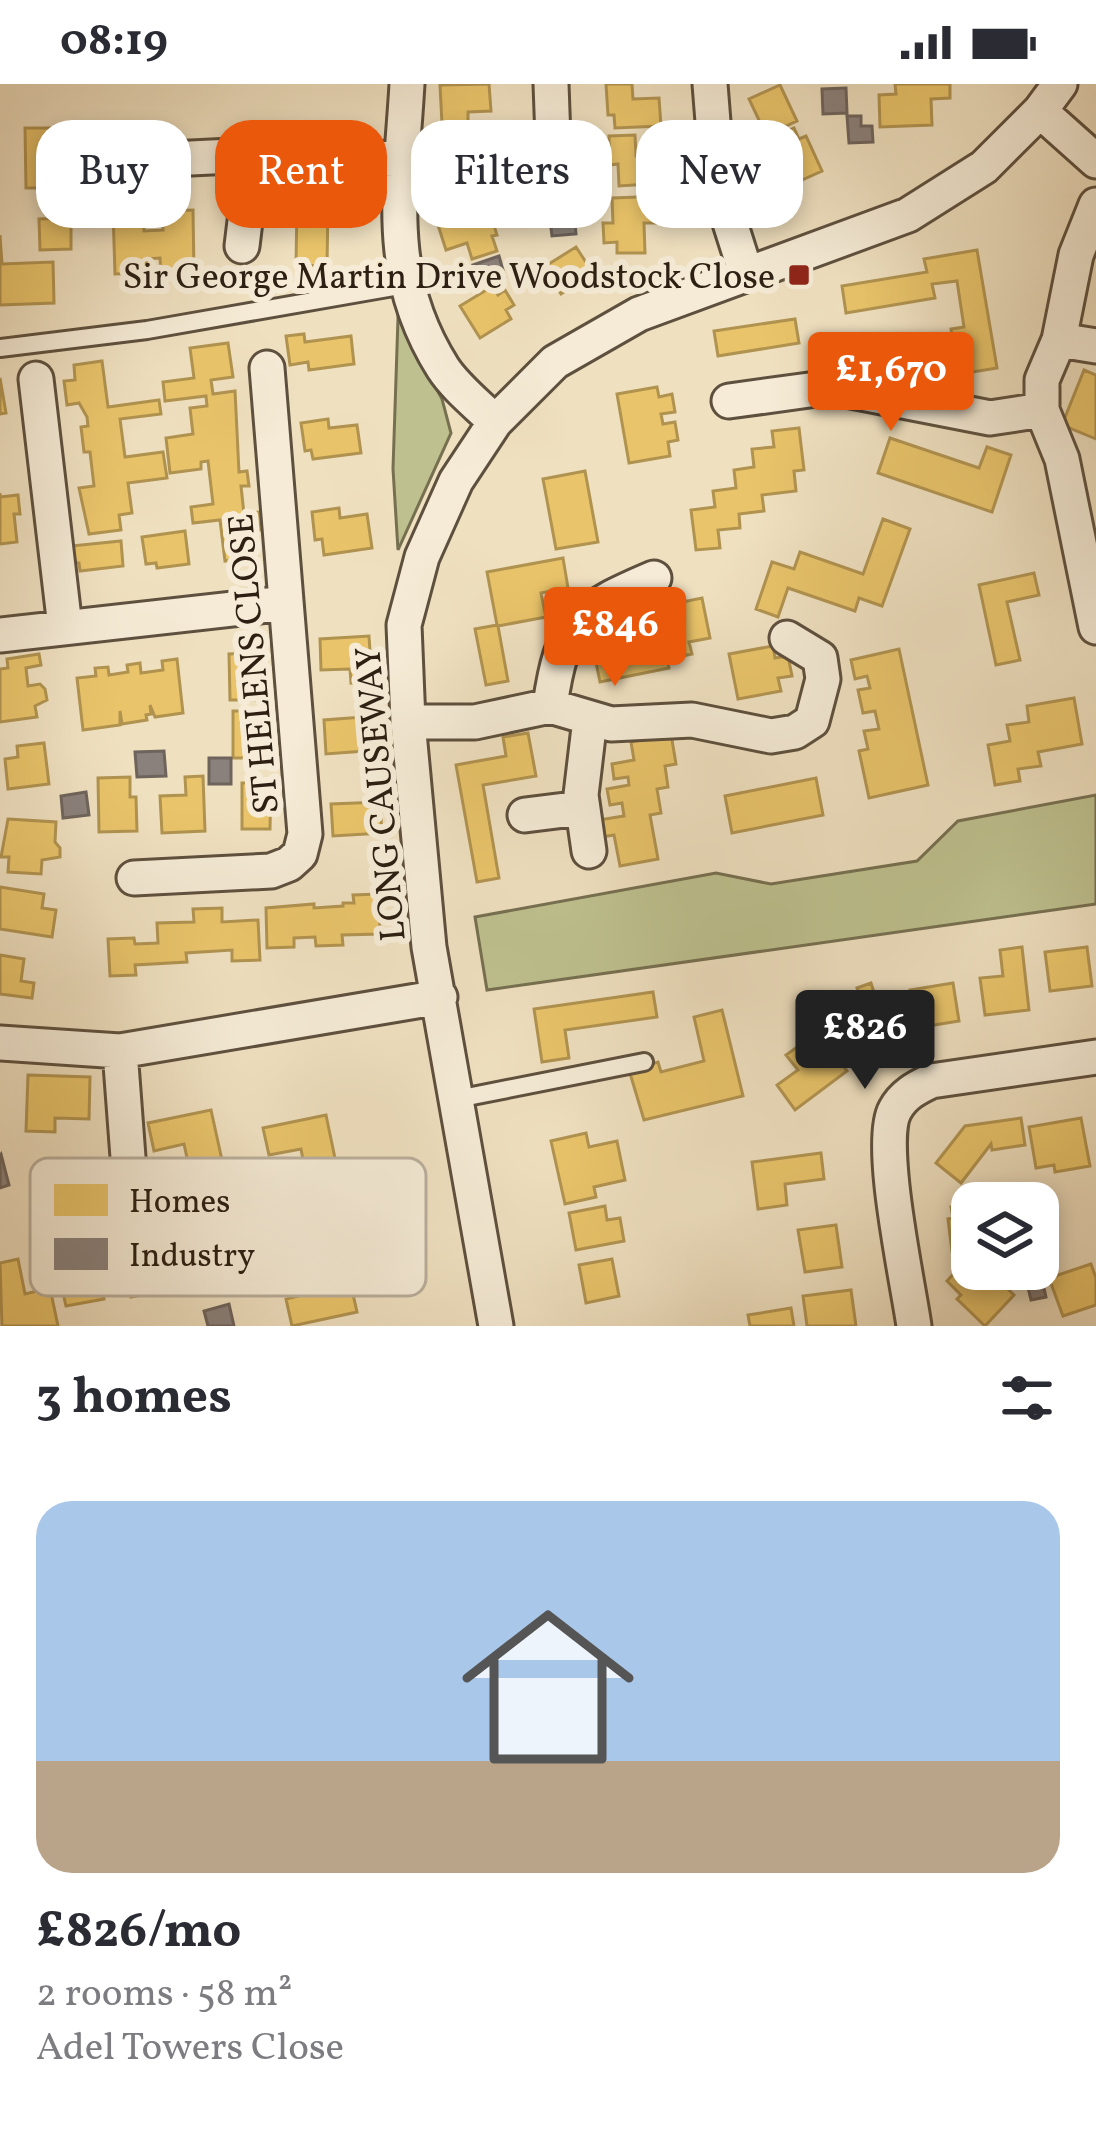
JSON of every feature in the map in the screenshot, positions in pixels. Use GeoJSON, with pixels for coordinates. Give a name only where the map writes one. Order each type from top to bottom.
{"type":"FeatureCollection","features":[{"type":"Feature","properties":{"kind":"street"},"geometry":{"type":"LineString","coordinates":[[407,84],[398,230],[405,285],[444,369],[495,422]]}},
{"type":"Feature","properties":{"kind":"street"},"geometry":{"type":"LineString","coordinates":[[550,84],[552,120]]}},
{"type":"Feature","properties":{"kind":"street"},"geometry":{"type":"LineString","coordinates":[[710,84],[718,185],[746,274]]}},
{"type":"Feature","properties":{"kind":"street","name":"LONG CAUSEWAY"},"geometry":{"type":"LineString","coordinates":[[496,1326],[429,947],[408,722],[404,625],[422,557],[456,481],[495,422],[555,362],[639,314],[908,215],[984,166],[1040,111],[1060,84]]}},
{"type":"Feature","properties":{"kind":"street"},"geometry":{"type":"LineString","coordinates":[[1040,111],[1096,161]]}},
{"type":"Feature","properties":{"kind":"street"},"geometry":{"type":"LineString","coordinates":[[387,159],[403,160]]}},
{"type":"Feature","properties":{"kind":"street"},"geometry":{"type":"LineString","coordinates":[[1096,205],[1076,255],[1060,340],[1042,380],[1042,410],[1062,459],[1096,627]]}},
{"type":"Feature","properties":{"kind":"street"},"geometry":{"type":"LineString","coordinates":[[242,246],[244,228]]}},
{"type":"Feature","properties":{"kind":"street"},"geometry":{"type":"LineString","coordinates":[[1060,340],[1096,346]]}},
{"type":"Feature","properties":{"kind":"street","name":"ST HELENS CLOSE"},"geometry":{"type":"LineString","coordinates":[[134,878],[271,871],[289,865],[300,854],[305,834],[267,368]]}},
{"type":"Feature","properties":{"kind":"street"},"geometry":{"type":"LineString","coordinates":[[36,379],[65,627]]}},
{"type":"Feature","properties":{"kind":"street"},"geometry":{"type":"LineString","coordinates":[[729,401],[831,387],[990,418],[1042,410]]}},
{"type":"Feature","properties":{"kind":"street"},"geometry":{"type":"LineString","coordinates":[[550,706],[553,683],[574,625],[588,609],[653,578]]}},
{"type":"Feature","properties":{"kind":"street"},"geometry":{"type":"LineString","coordinates":[[0,635],[286,603]]}},
{"type":"Feature","properties":{"kind":"street"},"geometry":{"type":"LineString","coordinates":[[408,722],[475,722],[550,706],[590,719],[635,724],[692,720],[748,735],[795,732],[812,721],[823,679],[820,658],[787,638]]}},
{"type":"Feature","properties":{"kind":"street"},"geometry":{"type":"LineString","coordinates":[[589,851],[581,808],[590,719]]}},
{"type":"Feature","properties":{"kind":"street"},"geometry":{"type":"LineString","coordinates":[[525,815],[581,808]]}},
{"type":"Feature","properties":{"kind":"street"},"geometry":{"type":"LineString","coordinates":[[0,1043],[120,1051],[440,997]]}},
{"type":"Feature","properties":{"kind":"street"},"geometry":{"type":"LineString","coordinates":[[120,1051],[127,1158]]}},
{"type":"Feature","properties":{"kind":"street"},"geometry":{"type":"LineString","coordinates":[[914,1326],[888,1145],[896,1108],[911,1090],[932,1081],[1096,1057]]}},
{"type":"Feature","properties":{"kind":"lane"},"geometry":{"type":"LineString","coordinates":[[0,348],[147,330],[405,285]]}},
{"type":"Feature","properties":{"kind":"lane"},"geometry":{"type":"LineString","coordinates":[[457,1099],[644,1062]]}},
{"type":"Feature","properties":{"kind":"green space"},"geometry":{"type":"Polygon","coordinates":[[[398,318],[442,399],[451,433],[398,550],[393,469],[398,318]]]}},
{"type":"Feature","properties":{"kind":"green space"},"geometry":{"type":"Polygon","coordinates":[[[1096,795],[1096,904],[487,990],[475,917],[716,873],[771,884],[917,861],[958,821],[1096,795]]]}},
{"type":"Feature","properties":{"kind":"building: Homes"},"geometry":{"type":"Polygon","coordinates":[[[489,84],[491,111],[468,112],[468,120],[442,120],[440,85],[489,84]]]}},
{"type":"Feature","properties":{"kind":"building: Homes"},"geometry":{"type":"Polygon","coordinates":[[[606,84],[632,84],[633,99],[659,98],[661,120],[636,120],[636,127],[615,128],[614,115],[608,115],[606,84]]]}},
{"type":"Feature","properties":{"kind":"building: Homes"},"geometry":{"type":"Polygon","coordinates":[[[895,84],[950,84],[950,98],[931,99],[932,125],[880,127],[879,95],[896,94],[895,84]]]}},
{"type":"Feature","properties":{"kind":"building: Homes"},"geometry":{"type":"Polygon","coordinates":[[[780,85],[797,120],[759,120],[749,99],[780,85]]]}},
{"type":"Feature","properties":{"kind":"building: Homes"},"geometry":{"type":"Polygon","coordinates":[[[25,128],[36,128],[36,188],[26,188],[25,128]]]}},
{"type":"Feature","properties":{"kind":"building: Homes"},"geometry":{"type":"Polygon","coordinates":[[[635,135],[636,185],[619,186],[618,164],[612,165],[612,136],[635,135]]]}},
{"type":"Feature","properties":{"kind":"building: Homes"},"geometry":{"type":"Polygon","coordinates":[[[806,136],[822,171],[803,180],[803,137],[806,136]]]}},
{"type":"Feature","properties":{"kind":"building: Homes"},"geometry":{"type":"Polygon","coordinates":[[[636,197],[636,228],[644,228],[645,253],[617,253],[617,242],[604,243],[603,228],[612,228],[613,223],[612,198],[636,197]]]}},
{"type":"Feature","properties":{"kind":"building: Homes"},"geometry":{"type":"Polygon","coordinates":[[[191,210],[194,273],[161,274],[160,258],[146,259],[146,273],[115,274],[114,228],[191,228],[191,210]]]}},
{"type":"Feature","properties":{"kind":"building: Homes"},"geometry":{"type":"Polygon","coordinates":[[[39,228],[71,228],[71,249],[40,250],[39,228]]]}},
{"type":"Feature","properties":{"kind":"building: Homes"},"geometry":{"type":"Polygon","coordinates":[[[297,228],[328,228],[327,266],[296,265],[297,228]]]}},
{"type":"Feature","properties":{"kind":"building: Homes"},"geometry":{"type":"Polygon","coordinates":[[[439,228],[495,228],[497,251],[472,259],[467,243],[446,250],[439,228]]]}},
{"type":"Feature","properties":{"kind":"building: Homes"},"geometry":{"type":"Polygon","coordinates":[[[0,235],[2,264],[53,262],[54,303],[0,305],[0,235]]]}},
{"type":"Feature","properties":{"kind":"building: Homes"},"geometry":{"type":"Polygon","coordinates":[[[576,247],[593,273],[561,294],[544,267],[576,247]]]}},
{"type":"Feature","properties":{"kind":"building: Homes"},"geometry":{"type":"Polygon","coordinates":[[[977,250],[997,368],[960,374],[957,360],[947,362],[945,347],[953,346],[951,329],[964,327],[957,281],[932,284],[935,298],[846,313],[842,286],[927,272],[924,259],[977,250]]]}},
{"type":"Feature","properties":{"kind":"building: Homes"},"geometry":{"type":"Polygon","coordinates":[[[493,286],[498,295],[505,290],[514,305],[506,310],[511,319],[480,338],[460,306],[493,286]]]}},
{"type":"Feature","properties":{"kind":"building: Homes"},"geometry":{"type":"Polygon","coordinates":[[[795,319],[799,343],[718,356],[714,331],[795,319]]]}},
{"type":"Feature","properties":{"kind":"building: Homes"},"geometry":{"type":"Polygon","coordinates":[[[304,334],[305,342],[351,336],[354,364],[309,370],[308,362],[290,365],[286,336],[304,334]]]}},
{"type":"Feature","properties":{"kind":"building: Homes"},"geometry":{"type":"Polygon","coordinates":[[[228,343],[233,377],[211,380],[213,394],[235,391],[239,472],[247,471],[249,486],[241,486],[244,514],[259,512],[261,530],[253,530],[257,557],[225,561],[220,520],[193,523],[191,507],[213,504],[208,461],[201,462],[201,469],[170,473],[166,438],[193,434],[190,408],[207,406],[206,396],[165,401],[163,382],[194,378],[190,348],[228,343]]]}},
{"type":"Feature","properties":{"kind":"building: Homes"},"geometry":{"type":"Polygon","coordinates":[[[102,361],[108,407],[159,400],[161,414],[120,419],[125,457],[163,452],[167,478],[128,483],[132,513],[119,515],[121,530],[89,534],[79,488],[94,486],[81,427],[88,426],[87,417],[79,403],[67,405],[64,381],[75,380],[74,365],[102,361]]]}},
{"type":"Feature","properties":{"kind":"building: Homes"},"geometry":{"type":"Polygon","coordinates":[[[1084,370],[1096,375],[1096,439],[1062,425],[1084,370]]]}},
{"type":"Feature","properties":{"kind":"building: Homes"},"geometry":{"type":"Polygon","coordinates":[[[0,378],[6,413],[0,414],[0,378]]]}},
{"type":"Feature","properties":{"kind":"building: Homes"},"geometry":{"type":"Polygon","coordinates":[[[657,387],[659,397],[672,394],[675,412],[661,414],[663,424],[675,422],[678,440],[668,442],[670,456],[629,463],[617,394],[657,387]]]}},
{"type":"Feature","properties":{"kind":"building: Homes"},"geometry":{"type":"Polygon","coordinates":[[[328,419],[329,428],[357,425],[361,453],[313,459],[311,450],[305,451],[301,423],[328,419]]]}},
{"type":"Feature","properties":{"kind":"building: Homes"},"geometry":{"type":"Polygon","coordinates":[[[799,428],[804,470],[794,471],[796,491],[762,495],[764,511],[739,514],[740,528],[718,530],[720,548],[696,550],[691,510],[715,507],[713,491],[736,488],[734,470],[754,467],[752,449],[774,447],[772,431],[799,428]]]}},
{"type":"Feature","properties":{"kind":"building: Homes"},"geometry":{"type":"Polygon","coordinates":[[[890,438],[979,468],[987,447],[1011,455],[992,512],[878,473],[890,438]]]}},
{"type":"Feature","properties":{"kind":"building: Homes"},"geometry":{"type":"Polygon","coordinates":[[[585,471],[598,542],[556,549],[543,479],[585,471]]]}},
{"type":"Feature","properties":{"kind":"building: Homes"},"geometry":{"type":"Polygon","coordinates":[[[18,495],[17,542],[0,544],[0,497],[18,495]]]}},
{"type":"Feature","properties":{"kind":"building: Homes"},"geometry":{"type":"Polygon","coordinates":[[[339,508],[340,518],[367,514],[372,548],[324,555],[322,539],[315,540],[312,512],[339,508]]]}},
{"type":"Feature","properties":{"kind":"building: Homes"},"geometry":{"type":"Polygon","coordinates":[[[883,519],[910,529],[882,606],[859,598],[855,611],[788,588],[778,617],[756,609],[772,562],[794,569],[800,552],[863,574],[883,519]]]}},
{"type":"Feature","properties":{"kind":"building: Homes"},"geometry":{"type":"Polygon","coordinates":[[[185,531],[189,564],[157,568],[156,563],[146,564],[142,537],[185,531]]]}},
{"type":"Feature","properties":{"kind":"building: Homes"},"geometry":{"type":"Polygon","coordinates":[[[121,541],[123,566],[80,571],[79,563],[73,563],[71,546],[121,541]]]}},
{"type":"Feature","properties":{"kind":"building: Homes"},"geometry":{"type":"Polygon","coordinates":[[[563,558],[568,588],[541,593],[546,617],[498,626],[508,681],[486,685],[475,629],[497,625],[487,572],[563,558]]]}},
{"type":"Feature","properties":{"kind":"building: Homes"},"geometry":{"type":"Polygon","coordinates":[[[1034,573],[1039,595],[1007,602],[1020,660],[996,665],[979,585],[1034,573]]]}},
{"type":"Feature","properties":{"kind":"building: Homes"},"geometry":{"type":"Polygon","coordinates":[[[702,598],[710,638],[689,642],[692,654],[667,659],[669,668],[600,682],[592,643],[659,629],[657,619],[680,615],[678,603],[702,598]]]}},
{"type":"Feature","properties":{"kind":"building: Homes"},"geometry":{"type":"Polygon","coordinates":[[[369,636],[372,681],[351,683],[350,669],[321,670],[320,639],[369,636]]]}},
{"type":"Feature","properties":{"kind":"building: Homes"},"geometry":{"type":"Polygon","coordinates":[[[773,646],[775,658],[788,656],[792,676],[778,678],[781,691],[738,699],[729,654],[773,646]]]}},
{"type":"Feature","properties":{"kind":"building: Homes"},"geometry":{"type":"Polygon","coordinates":[[[899,649],[928,785],[869,798],[859,751],[868,749],[864,731],[879,729],[875,711],[863,713],[858,690],[870,688],[867,676],[855,679],[851,660],[899,649]]]}},
{"type":"Feature","properties":{"kind":"building: Homes"},"geometry":{"type":"Polygon","coordinates":[[[259,653],[260,700],[230,700],[229,654],[259,653]]]}},
{"type":"Feature","properties":{"kind":"building: Homes"},"geometry":{"type":"Polygon","coordinates":[[[39,654],[41,665],[26,668],[28,686],[40,684],[47,700],[35,706],[37,717],[0,722],[0,669],[8,668],[7,659],[39,654]]]}},
{"type":"Feature","properties":{"kind":"building: Homes"},"geometry":{"type":"Polygon","coordinates":[[[177,659],[183,713],[155,717],[150,705],[147,720],[122,724],[120,711],[120,725],[83,730],[77,678],[96,676],[95,668],[108,667],[109,675],[128,672],[127,665],[140,663],[141,673],[163,670],[162,661],[177,659]]]}},
{"type":"Feature","properties":{"kind":"building: Homes"},"geometry":{"type":"Polygon","coordinates":[[[1074,698],[1082,744],[1038,752],[1041,766],[1018,769],[1020,781],[995,785],[988,745],[1010,741],[1007,725],[1029,722],[1027,706],[1074,698]]]}},
{"type":"Feature","properties":{"kind":"building: Homes"},"geometry":{"type":"Polygon","coordinates":[[[233,711],[262,711],[262,758],[233,758],[233,711]]]}},
{"type":"Feature","properties":{"kind":"building: Homes"},"geometry":{"type":"Polygon","coordinates":[[[376,716],[378,750],[326,754],[324,720],[376,716]]]}},
{"type":"Feature","properties":{"kind":"building: Homes"},"geometry":{"type":"Polygon","coordinates":[[[528,733],[536,776],[483,785],[499,878],[477,882],[456,765],[506,756],[503,737],[528,733]]]}},
{"type":"Feature","properties":{"kind":"building: Homes"},"geometry":{"type":"Polygon","coordinates":[[[671,734],[676,764],[665,766],[668,787],[657,789],[661,813],[650,815],[658,859],[620,866],[614,835],[602,837],[599,820],[624,816],[622,803],[610,805],[607,789],[629,785],[628,777],[614,779],[612,764],[634,760],[631,742],[671,734]]]}},
{"type":"Feature","properties":{"kind":"building: Homes"},"geometry":{"type":"Polygon","coordinates":[[[44,743],[49,784],[8,789],[5,759],[18,757],[17,746],[44,743]]]}},
{"type":"Feature","properties":{"kind":"building: Homes"},"geometry":{"type":"Polygon","coordinates":[[[203,776],[205,831],[162,833],[160,796],[186,795],[185,777],[203,776]]]}},
{"type":"Feature","properties":{"kind":"building: Homes"},"geometry":{"type":"Polygon","coordinates":[[[130,777],[137,831],[99,832],[98,778],[130,777]]]}},
{"type":"Feature","properties":{"kind":"building: Homes"},"geometry":{"type":"Polygon","coordinates":[[[816,778],[823,815],[732,833],[725,796],[816,778]]]}},
{"type":"Feature","properties":{"kind":"building: Homes"},"geometry":{"type":"Polygon","coordinates":[[[242,783],[271,783],[270,829],[242,829],[242,783]]]}},
{"type":"Feature","properties":{"kind":"building: Homes"},"geometry":{"type":"Polygon","coordinates":[[[380,802],[382,833],[333,836],[331,804],[380,802]]]}},
{"type":"Feature","properties":{"kind":"building: Homes"},"geometry":{"type":"Polygon","coordinates":[[[8,819],[56,822],[60,857],[42,860],[41,874],[8,872],[9,857],[1,857],[8,819]]]}},
{"type":"Feature","properties":{"kind":"building: Homes"},"geometry":{"type":"Polygon","coordinates":[[[0,887],[44,894],[42,908],[56,910],[52,937],[0,929],[0,887]]]}},
{"type":"Feature","properties":{"kind":"building: Homes"},"geometry":{"type":"Polygon","coordinates":[[[379,894],[380,934],[342,935],[343,945],[316,946],[315,937],[294,938],[294,947],[267,948],[266,908],[343,906],[354,903],[353,895],[379,894]]]}},
{"type":"Feature","properties":{"kind":"building: Homes"},"geometry":{"type":"Polygon","coordinates":[[[222,908],[222,922],[258,920],[260,960],[232,961],[232,950],[186,953],[187,962],[135,965],[136,975],[110,976],[108,939],[158,943],[157,923],[194,922],[193,909],[222,908]]]}},
{"type":"Feature","properties":{"kind":"building: Homes"},"geometry":{"type":"Polygon","coordinates":[[[1022,947],[1029,1010],[985,1015],[980,978],[1003,976],[1000,950],[1022,947]]]}},
{"type":"Feature","properties":{"kind":"building: Homes"},"geometry":{"type":"Polygon","coordinates":[[[1087,947],[1092,986],[1050,991],[1045,952],[1087,947]]]}},
{"type":"Feature","properties":{"kind":"building: Homes"},"geometry":{"type":"Polygon","coordinates":[[[0,955],[24,959],[21,981],[34,983],[32,998],[0,994],[0,955]]]}},
{"type":"Feature","properties":{"kind":"building: Homes"},"geometry":{"type":"Polygon","coordinates":[[[871,983],[887,1032],[847,1045],[834,1008],[861,998],[857,988],[871,983]]]}},
{"type":"Feature","properties":{"kind":"building: Homes"},"geometry":{"type":"Polygon","coordinates":[[[953,983],[959,1021],[916,1028],[910,990],[953,983]]]}},
{"type":"Feature","properties":{"kind":"building: Homes"},"geometry":{"type":"Polygon","coordinates":[[[653,992],[657,1017],[565,1030],[569,1058],[542,1062],[534,1009],[653,992]]]}},
{"type":"Feature","properties":{"kind":"building: Homes"},"geometry":{"type":"Polygon","coordinates":[[[722,1010],[743,1096],[644,1120],[629,1070],[658,1062],[661,1072],[704,1061],[694,1017],[722,1010]]]}},
{"type":"Feature","properties":{"kind":"building: Homes"},"geometry":{"type":"Polygon","coordinates":[[[818,1032],[847,1071],[795,1110],[777,1085],[798,1070],[786,1055],[818,1032]]]}},
{"type":"Feature","properties":{"kind":"building: Homes"},"geometry":{"type":"Polygon","coordinates":[[[28,1075],[90,1077],[89,1119],[55,1118],[55,1132],[26,1131],[28,1075]]]}},
{"type":"Feature","properties":{"kind":"building: Homes"},"geometry":{"type":"Polygon","coordinates":[[[211,1110],[222,1158],[187,1158],[184,1144],[154,1151],[148,1123],[211,1110]]]}},
{"type":"Feature","properties":{"kind":"building: Homes"},"geometry":{"type":"Polygon","coordinates":[[[326,1115],[335,1158],[303,1158],[301,1149],[269,1155],[263,1128],[326,1115]]]}},
{"type":"Feature","properties":{"kind":"building: Homes"},"geometry":{"type":"Polygon","coordinates":[[[1021,1118],[1025,1145],[992,1150],[991,1144],[960,1182],[936,1163],[965,1126],[1021,1118]]]}},
{"type":"Feature","properties":{"kind":"building: Homes"},"geometry":{"type":"Polygon","coordinates":[[[1081,1118],[1090,1166],[1055,1172],[1054,1165],[1036,1168],[1029,1127],[1081,1118]]]}},
{"type":"Feature","properties":{"kind":"building: Homes"},"geometry":{"type":"Polygon","coordinates":[[[586,1133],[589,1147],[617,1141],[625,1180],[594,1187],[596,1197],[565,1204],[551,1141],[586,1133]]]}},
{"type":"Feature","properties":{"kind":"building: Homes"},"geometry":{"type":"Polygon","coordinates":[[[821,1153],[824,1179],[785,1184],[787,1205],[758,1209],[752,1162],[821,1153]]]}},
{"type":"Feature","properties":{"kind":"building: Homes"},"geometry":{"type":"Polygon","coordinates":[[[605,1206],[607,1220],[620,1218],[624,1241],[576,1250],[569,1213],[605,1206]]]}},
{"type":"Feature","properties":{"kind":"building: Homes"},"geometry":{"type":"Polygon","coordinates":[[[836,1225],[842,1267],[805,1272],[798,1230],[836,1225]]]}},
{"type":"Feature","properties":{"kind":"building: Homes"},"geometry":{"type":"Polygon","coordinates":[[[18,1259],[25,1294],[52,1296],[58,1326],[2,1326],[0,1263],[18,1259]]]}},
{"type":"Feature","properties":{"kind":"building: Homes"},"geometry":{"type":"Polygon","coordinates":[[[612,1259],[619,1296],[586,1303],[579,1265],[612,1259]]]}},
{"type":"Feature","properties":{"kind":"building: Homes"},"geometry":{"type":"Polygon","coordinates":[[[1091,1264],[1096,1305],[1063,1316],[1053,1290],[1059,1290],[1059,1275],[1091,1264]]]}},
{"type":"Feature","properties":{"kind":"building: Homes"},"geometry":{"type":"Polygon","coordinates":[[[851,1290],[856,1326],[807,1326],[803,1296],[851,1290]]]}},
{"type":"Feature","properties":{"kind":"building: Homes"},"geometry":{"type":"Polygon","coordinates":[[[956,1290],[1009,1290],[1014,1295],[985,1326],[957,1299],[961,1295],[956,1290]]]}},
{"type":"Feature","properties":{"kind":"building: Homes"},"geometry":{"type":"Polygon","coordinates":[[[64,1296],[103,1296],[104,1299],[66,1306],[64,1296]]]}},
{"type":"Feature","properties":{"kind":"building: Homes"},"geometry":{"type":"Polygon","coordinates":[[[353,1296],[357,1312],[292,1326],[286,1299],[353,1296]]]}},
{"type":"Feature","properties":{"kind":"building: Homes"},"geometry":{"type":"Polygon","coordinates":[[[791,1308],[794,1326],[750,1326],[748,1315],[791,1308]]]}},
{"type":"Feature","properties":{"kind":"building: Industry"},"geometry":{"type":"Polygon","coordinates":[[[846,88],[847,113],[823,114],[822,89],[846,88]]]}},
{"type":"Feature","properties":{"kind":"building: Industry"},"geometry":{"type":"Polygon","coordinates":[[[847,116],[861,116],[861,126],[872,126],[873,142],[849,143],[847,116]]]}},
{"type":"Feature","properties":{"kind":"building: Industry"},"geometry":{"type":"Polygon","coordinates":[[[551,228],[576,228],[576,234],[552,236],[551,228]]]}},
{"type":"Feature","properties":{"kind":"building: Industry"},"geometry":{"type":"Polygon","coordinates":[[[499,256],[505,277],[480,285],[473,265],[499,256]]]}},
{"type":"Feature","properties":{"kind":"building: Industry"},"geometry":{"type":"Polygon","coordinates":[[[164,751],[166,776],[137,777],[135,752],[164,751]]]}},
{"type":"Feature","properties":{"kind":"building: Industry"},"geometry":{"type":"Polygon","coordinates":[[[209,758],[231,758],[231,784],[209,784],[209,758]]]}},
{"type":"Feature","properties":{"kind":"building: Industry"},"geometry":{"type":"Polygon","coordinates":[[[86,792],[89,815],[63,818],[61,796],[86,792]]]}},
{"type":"Feature","properties":{"kind":"building: Industry"},"geometry":{"type":"Polygon","coordinates":[[[0,1155],[9,1185],[0,1188],[0,1155]]]}},
{"type":"Feature","properties":{"kind":"building: Industry"},"geometry":{"type":"Polygon","coordinates":[[[1029,1290],[1044,1290],[1046,1297],[1031,1300],[1029,1290]]]}},
{"type":"Feature","properties":{"kind":"building: Industry"},"geometry":{"type":"Polygon","coordinates":[[[229,1304],[234,1326],[208,1326],[204,1311],[229,1304]]]}},
{"type":"Feature","properties":{"kind":"place","name":"Sir George Martin Drive Woodstock Close"},"geometry":{"type":"Point","coordinates":[799,275]}}]}
